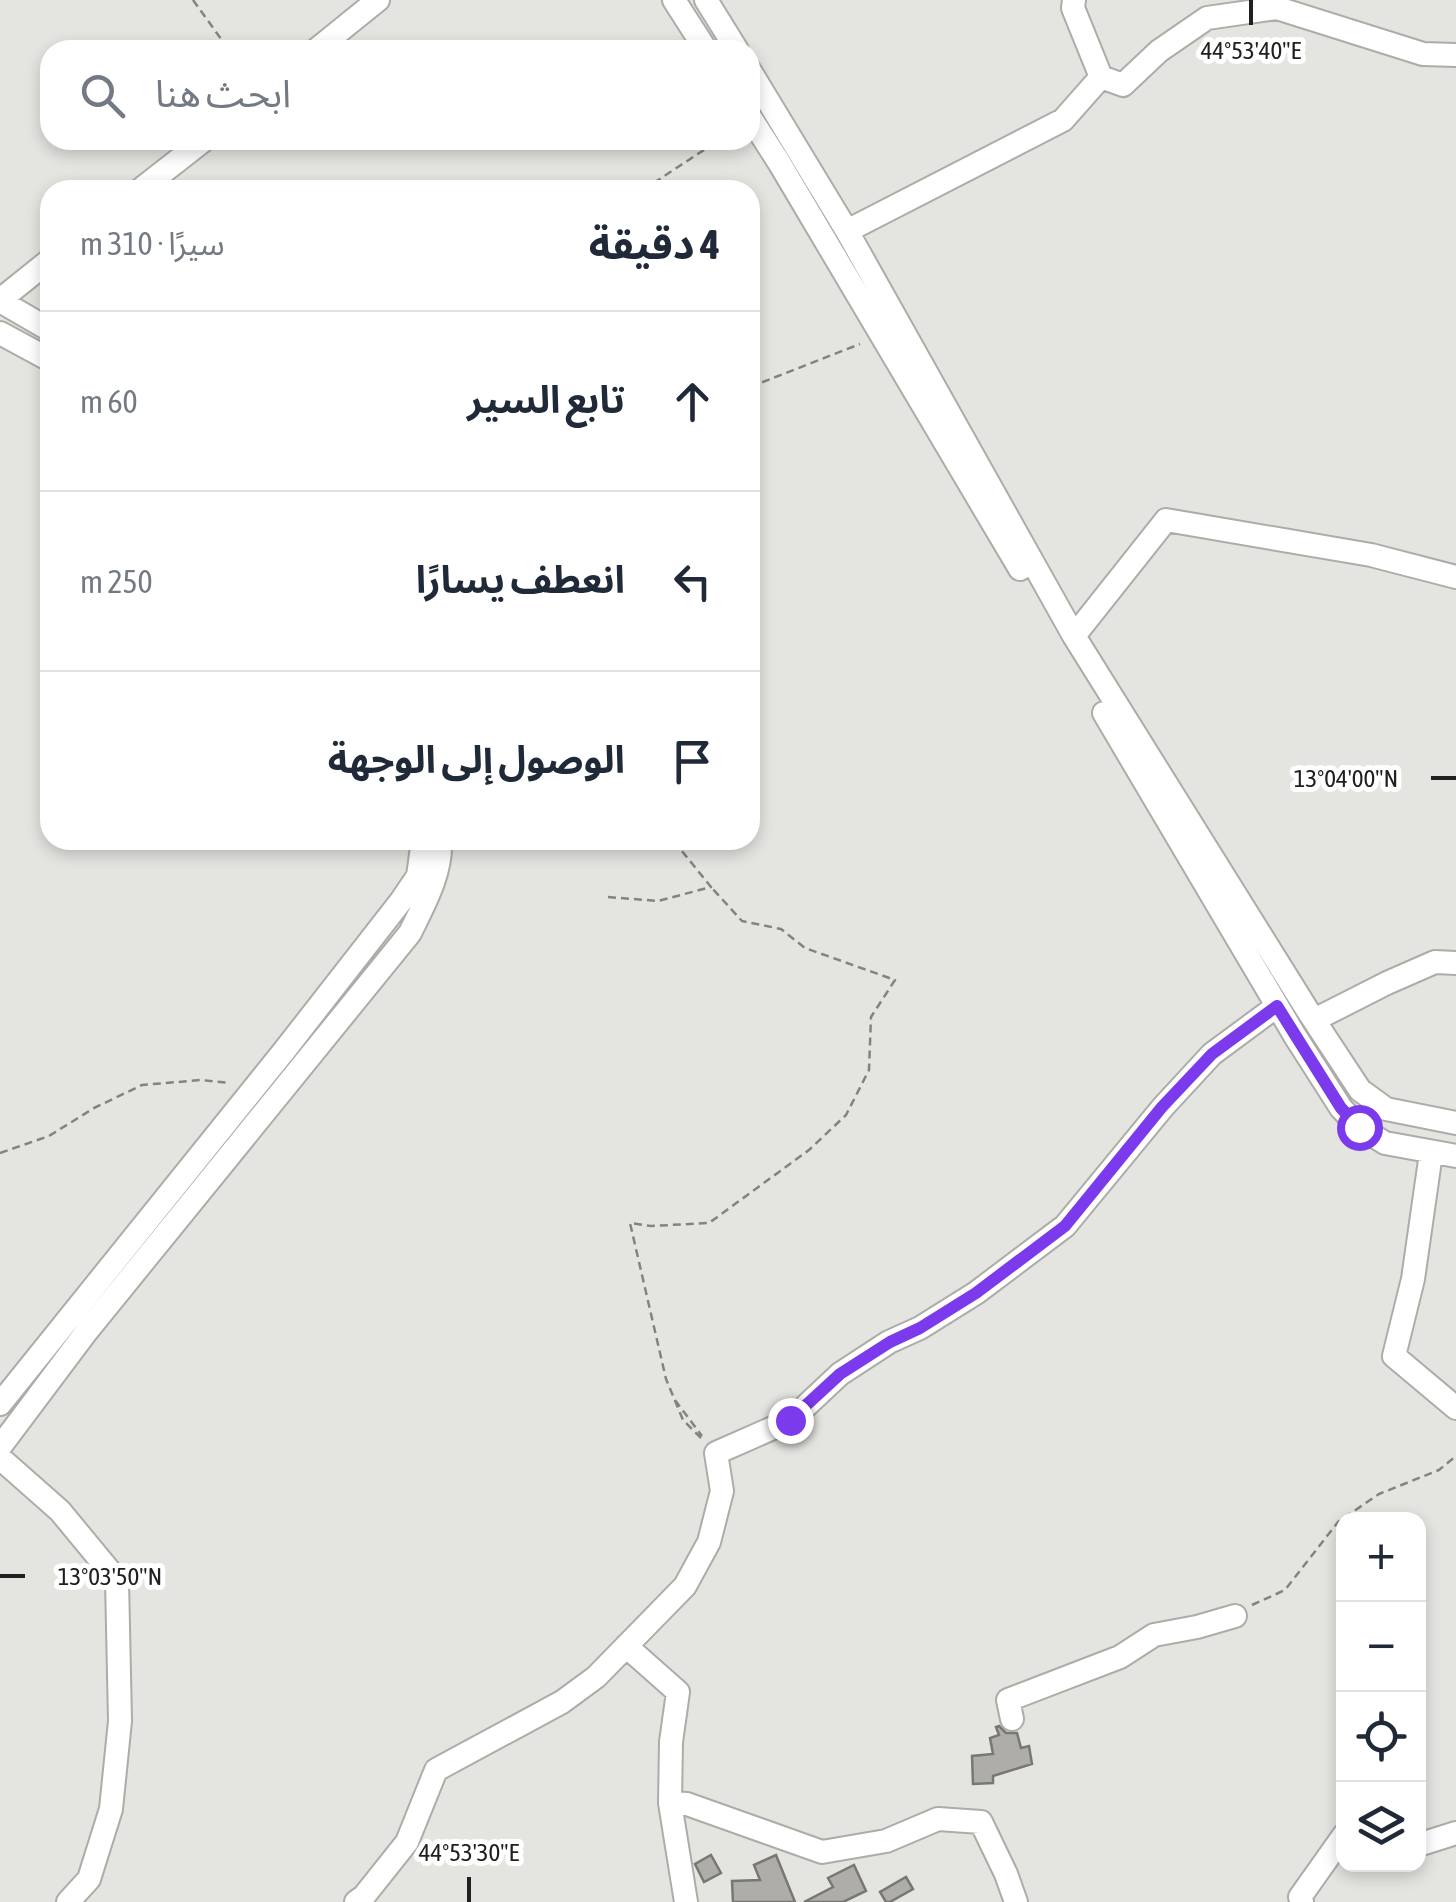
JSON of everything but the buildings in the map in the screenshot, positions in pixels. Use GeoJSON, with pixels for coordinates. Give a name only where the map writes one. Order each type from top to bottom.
{"type":"FeatureCollection","features":[{"type":"Feature","properties":{"kind":"street"},"geometry":{"type":"LineString","coordinates":[[328,40],[378,0]]}},
{"type":"Feature","properties":{"kind":"street"},"geometry":{"type":"LineString","coordinates":[[674,0],[700,40]]}},
{"type":"Feature","properties":{"kind":"street"},"geometry":{"type":"LineString","coordinates":[[706,0],[731,40]]}},
{"type":"Feature","properties":{"kind":"street"},"geometry":{"type":"LineString","coordinates":[[1074,0],[1073,8],[1101,77],[1122,85],[1159,51],[1207,18],[1277,8],[1423,54],[1456,54]]}},
{"type":"Feature","properties":{"kind":"street"},"geometry":{"type":"LineString","coordinates":[[847,231],[1062,120],[1101,77]]}},
{"type":"Feature","properties":{"kind":"street"},"geometry":{"type":"LineString","coordinates":[[760,87],[847,231],[1074,636],[1360,1090],[1386,1109],[1456,1123]]}},
{"type":"Feature","properties":{"kind":"street"},"geometry":{"type":"LineString","coordinates":[[760,133],[1341,1108],[1359,1127],[1385,1143],[1456,1156]]}},
{"type":"Feature","properties":{"kind":"street"},"geometry":{"type":"LineString","coordinates":[[153,180],[191,150]]}},
{"type":"Feature","properties":{"kind":"street"},"geometry":{"type":"LineString","coordinates":[[40,268],[0,301],[40,324]]}},
{"type":"Feature","properties":{"kind":"street"},"geometry":{"type":"LineString","coordinates":[[0,333],[40,355]]}},
{"type":"Feature","properties":{"kind":"street"},"geometry":{"type":"LineString","coordinates":[[1074,636],[1166,520],[1371,555],[1456,577]]}},
{"type":"Feature","properties":{"kind":"street"},"geometry":{"type":"LineString","coordinates":[[0,1404],[256,1086],[418,876],[422,850]]}},
{"type":"Feature","properties":{"kind":"street"},"geometry":{"type":"LineString","coordinates":[[0,1447],[87,1332],[410,933],[431,890],[440,850]]}},
{"type":"Feature","properties":{"kind":"street"},"geometry":{"type":"LineString","coordinates":[[1314,1020],[1386,982],[1435,962],[1456,963]]}},
{"type":"Feature","properties":{"kind":"street"},"geometry":{"type":"LineString","coordinates":[[356,1902],[407,1842],[436,1770],[562,1702],[596,1677],[685,1586],[709,1542],[722,1491],[716,1453],[790,1420],[840,1374],[976,1293],[1065,1226],[1162,1107],[1212,1054],[1277,1006]]}},
{"type":"Feature","properties":{"kind":"street"},"geometry":{"type":"LineString","coordinates":[[1431,1153],[1413,1280],[1394,1356],[1456,1408]]}},
{"type":"Feature","properties":{"kind":"street"},"geometry":{"type":"LineString","coordinates":[[0,1458],[60,1510],[117,1580],[120,1721],[111,1808],[90,1879],[68,1902]]}},
{"type":"Feature","properties":{"kind":"street"},"geometry":{"type":"LineString","coordinates":[[1012,1719],[1008,1700],[1120,1657],[1154,1635],[1235,1616]]}},
{"type":"Feature","properties":{"kind":"street"},"geometry":{"type":"LineString","coordinates":[[626,1646],[678,1692],[671,1742],[670,1802],[686,1902]]}},
{"type":"Feature","properties":{"kind":"street"},"geometry":{"type":"LineString","coordinates":[[670,1802],[686,1804],[822,1852],[886,1840],[938,1819],[981,1822],[1016,1902]]}},
{"type":"Feature","properties":{"kind":"street"},"geometry":{"type":"LineString","coordinates":[[1426,1842],[1456,1833]]}},
{"type":"Feature","properties":{"kind":"street"},"geometry":{"type":"LineString","coordinates":[[1302,1902],[1300,1896],[1336,1845]]}},
{"type":"Feature","properties":{"kind":"path"},"geometry":{"type":"LineString","coordinates":[[194,0],[222,40]]}},
{"type":"Feature","properties":{"kind":"path"},"geometry":{"type":"LineString","coordinates":[[658,180],[704,150]]}},
{"type":"Feature","properties":{"kind":"path"},"geometry":{"type":"LineString","coordinates":[[760,383],[869,340],[880,332]]}},
{"type":"Feature","properties":{"kind":"path"},"geometry":{"type":"LineString","coordinates":[[681,850],[742,921],[781,929],[805,948],[894,980],[870,1017],[869,1070],[846,1115],[809,1150],[708,1223],[630,1223],[666,1378],[683,1420],[716,1453]]}},
{"type":"Feature","properties":{"kind":"path"},"geometry":{"type":"LineString","coordinates":[[608,897],[658,901],[712,886]]}},
{"type":"Feature","properties":{"kind":"path"},"geometry":{"type":"LineString","coordinates":[[0,1153],[49,1136],[94,1108],[142,1086],[201,1080],[256,1086]]}},
{"type":"Feature","properties":{"kind":"path"},"geometry":{"type":"LineString","coordinates":[[1235,1616],[1255,1602],[1285,1590],[1338,1522],[1379,1494],[1439,1470],[1456,1456]]}},
{"type":"Feature","properties":{"kind":"route"},"geometry":{"type":"LineString","coordinates":[[790,1420],[840,1374],[976,1293],[1065,1226],[1162,1107],[1212,1054],[1277,1006],[1341,1108],[1359,1127]]}}]}
